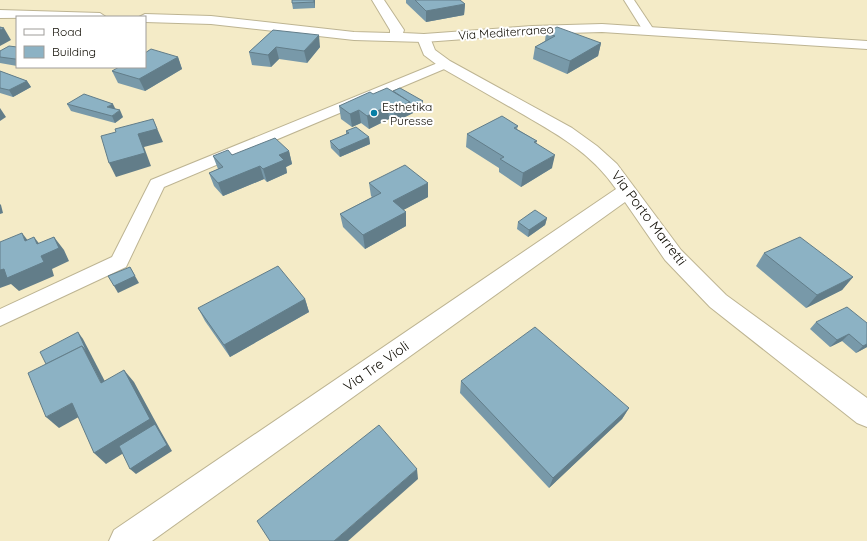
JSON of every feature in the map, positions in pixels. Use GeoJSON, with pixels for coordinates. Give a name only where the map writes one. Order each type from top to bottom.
{"type":"FeatureCollection","features":[{"type":"Feature","properties":{"kind":"street"},"geometry":{"type":"LineString","coordinates":[[378,0],[397,30],[396,37]]}},
{"type":"Feature","properties":{"kind":"street"},"geometry":{"type":"LineString","coordinates":[[0,14],[37,16]]}},
{"type":"Feature","properties":{"kind":"street"},"geometry":{"type":"LineString","coordinates":[[0,19],[16,18]]}},
{"type":"Feature","properties":{"kind":"street","name":"Via Mediterraneo"},"geometry":{"type":"LineString","coordinates":[[146,18],[211,20],[354,36],[424,38],[571,28],[648,30],[867,45]]}},
{"type":"Feature","properties":{"kind":"street","name":"Via Porto Marretti"},"geometry":{"type":"LineString","coordinates":[[424,38],[429,52],[446,64],[566,132],[591,150],[611,168],[673,255],[718,300],[867,414]]}},
{"type":"Feature","properties":{"kind":"street","name":"Via Tre Violi"},"geometry":{"type":"LineString","coordinates":[[125,541],[627,191]]}},
{"type":"Feature","properties":{"kind":"lane"},"geometry":{"type":"LineString","coordinates":[[629,0],[648,30]]}},
{"type":"Feature","properties":{"kind":"lane"},"geometry":{"type":"LineString","coordinates":[[0,318],[119,262],[157,184],[446,64]]}},
{"type":"Feature","properties":{"kind":"building"},"geometry":{"type":"Polygon","coordinates":[[[292,0],[314,0],[314,2],[292,3],[292,0]]]}},
{"type":"Feature","properties":{"kind":"building"},"geometry":{"type":"Polygon","coordinates":[[[415,0],[460,0],[465,4],[426,11],[415,0]]]}},
{"type":"Feature","properties":{"kind":"building"},"geometry":{"type":"Polygon","coordinates":[[[557,27],[601,43],[570,61],[535,47],[555,36],[546,33],[557,27]]]}},
{"type":"Feature","properties":{"kind":"building"},"geometry":{"type":"Polygon","coordinates":[[[273,30],[319,35],[304,51],[276,47],[268,55],[249,52],[273,30]]]}},
{"type":"Feature","properties":{"kind":"building"},"geometry":{"type":"Polygon","coordinates":[[[9,46],[16,47],[16,59],[0,57],[0,51],[9,46]]]}},
{"type":"Feature","properties":{"kind":"building"},"geometry":{"type":"Polygon","coordinates":[[[151,49],[178,57],[139,79],[112,71],[117,68],[146,68],[146,52],[151,49]]]}},
{"type":"Feature","properties":{"kind":"building"},"geometry":{"type":"Polygon","coordinates":[[[0,71],[27,81],[9,90],[0,88],[0,71]]]}},
{"type":"Feature","properties":{"kind":"building"},"geometry":{"type":"Polygon","coordinates":[[[387,88],[410,102],[394,109],[388,106],[367,116],[359,110],[350,114],[339,106],[370,92],[373,94],[387,88]]]}},
{"type":"Feature","properties":{"kind":"building"},"geometry":{"type":"Polygon","coordinates":[[[400,88],[423,101],[410,108],[410,102],[393,91],[400,88]]]}},
{"type":"Feature","properties":{"kind":"building"},"geometry":{"type":"Polygon","coordinates":[[[84,94],[113,104],[107,107],[120,110],[112,116],[67,104],[84,94]]]}},
{"type":"Feature","properties":{"kind":"building"},"geometry":{"type":"Polygon","coordinates":[[[502,116],[518,126],[514,128],[537,141],[534,142],[555,155],[523,173],[500,159],[504,157],[467,134],[502,116]]]}},
{"type":"Feature","properties":{"kind":"building"},"geometry":{"type":"Polygon","coordinates":[[[153,119],[157,129],[138,134],[145,153],[109,163],[101,136],[116,132],[115,129],[153,119]]]}},
{"type":"Feature","properties":{"kind":"building"},"geometry":{"type":"Polygon","coordinates":[[[356,127],[369,137],[339,150],[330,141],[349,133],[346,131],[356,127]]]}},
{"type":"Feature","properties":{"kind":"building"},"geometry":{"type":"Polygon","coordinates":[[[275,138],[289,151],[279,155],[284,160],[263,169],[260,166],[218,183],[209,173],[223,167],[213,156],[228,150],[232,155],[275,138]]]}},
{"type":"Feature","properties":{"kind":"building"},"geometry":{"type":"Polygon","coordinates":[[[405,165],[428,183],[393,201],[406,212],[363,235],[340,214],[381,193],[369,183],[405,165]]]}},
{"type":"Feature","properties":{"kind":"building"},"geometry":{"type":"Polygon","coordinates":[[[535,210],[547,218],[529,230],[518,222],[535,210]]]}},
{"type":"Feature","properties":{"kind":"building"},"geometry":{"type":"Polygon","coordinates":[[[22,233],[25,241],[34,237],[37,244],[54,237],[59,248],[41,256],[44,262],[7,278],[4,269],[0,270],[0,242],[22,233]]]}},
{"type":"Feature","properties":{"kind":"building"},"geometry":{"type":"Polygon","coordinates":[[[800,237],[853,277],[817,295],[764,253],[800,237]]]}},
{"type":"Feature","properties":{"kind":"building"},"geometry":{"type":"Polygon","coordinates":[[[278,266],[305,299],[224,345],[198,308],[278,266]]]}},
{"type":"Feature","properties":{"kind":"building"},"geometry":{"type":"Polygon","coordinates":[[[130,267],[135,276],[114,286],[108,276],[130,267]]]}},
{"type":"Feature","properties":{"kind":"building"},"geometry":{"type":"Polygon","coordinates":[[[847,307],[867,323],[867,344],[863,346],[849,334],[837,340],[816,322],[847,307]]]}},
{"type":"Feature","properties":{"kind":"building"},"geometry":{"type":"Polygon","coordinates":[[[535,327],[629,408],[553,478],[461,381],[535,327]]]}},
{"type":"Feature","properties":{"kind":"building"},"geometry":{"type":"Polygon","coordinates":[[[78,332],[87,352],[82,346],[46,364],[40,352],[78,332]]]}},
{"type":"Feature","properties":{"kind":"building"},"geometry":{"type":"Polygon","coordinates":[[[82,346],[101,383],[124,370],[150,419],[94,453],[72,403],[46,417],[28,373],[82,346]]]}},
{"type":"Feature","properties":{"kind":"building"},"geometry":{"type":"Polygon","coordinates":[[[155,424],[167,445],[130,469],[119,446],[155,424]]]}},
{"type":"Feature","properties":{"kind":"building"},"geometry":{"type":"Polygon","coordinates":[[[379,425],[417,469],[334,541],[270,541],[257,521],[379,425]]]}},
{"type":"Feature","properties":{"kind":"place","name":"Esthetika - Puresse"},"geometry":{"type":"Point","coordinates":[374,113]}}]}
